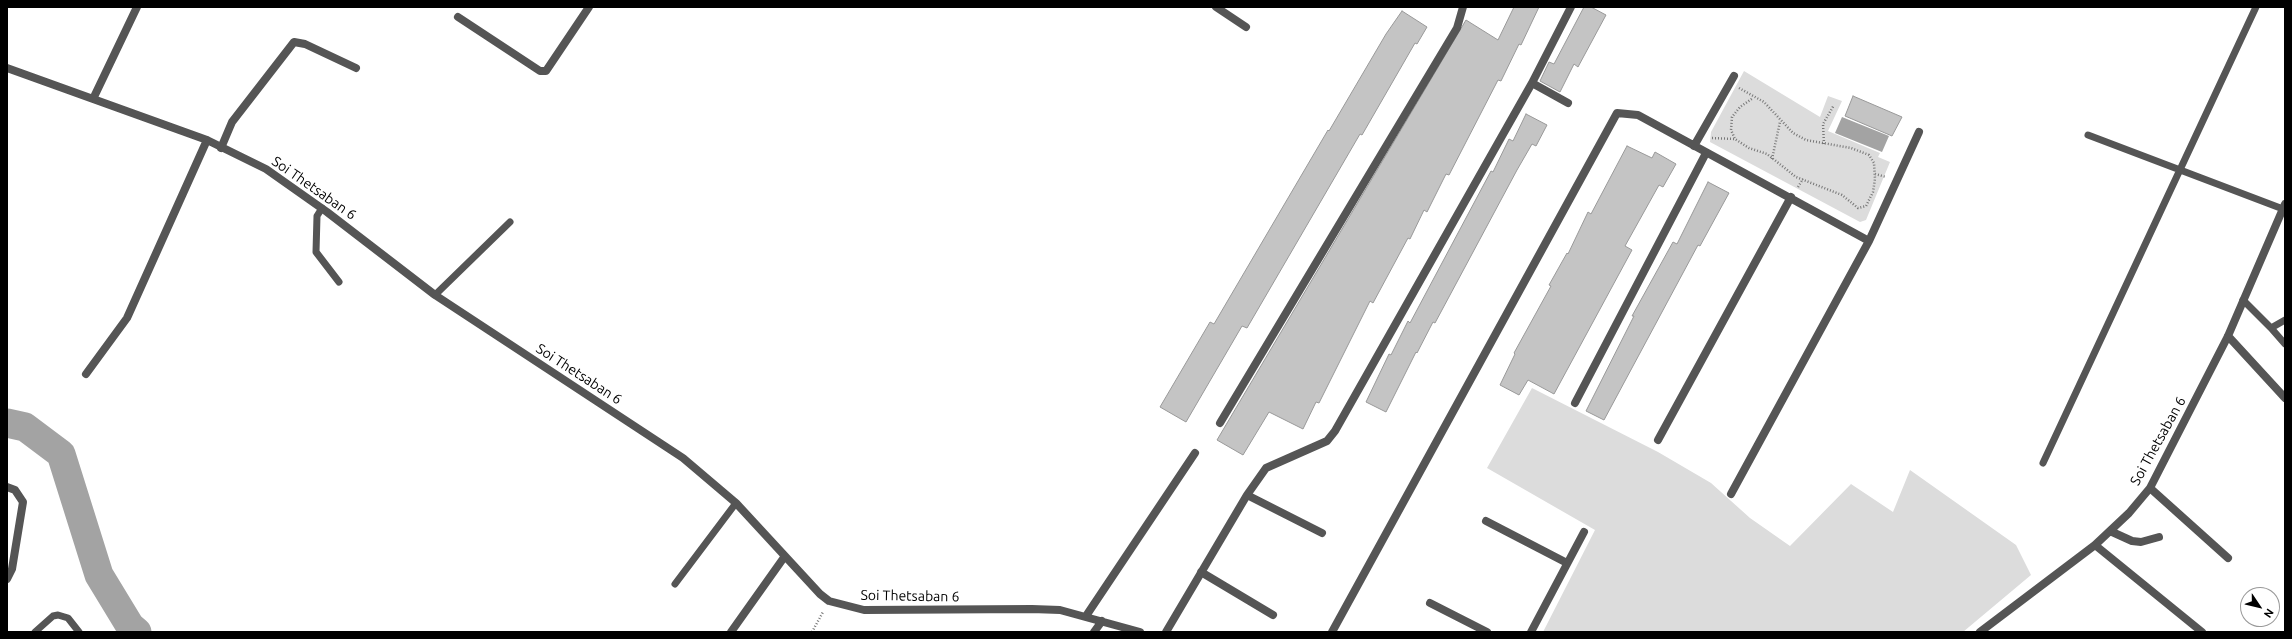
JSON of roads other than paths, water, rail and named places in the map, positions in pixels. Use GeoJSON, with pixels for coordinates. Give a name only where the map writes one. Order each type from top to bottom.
{"type":"FeatureCollection","features":[{"type":"Feature","properties":{"kind":"street"},"geometry":{"type":"LineString","coordinates":[[93,99],[137,7]]}},
{"type":"Feature","properties":{"kind":"street"},"geometry":{"type":"LineString","coordinates":[[458,17],[540,71],[546,71],[589,7]]}},
{"type":"Feature","properties":{"kind":"street"},"geometry":{"type":"LineString","coordinates":[[1216,7],[1246,27]]}},
{"type":"Feature","properties":{"kind":"street"},"geometry":{"type":"LineString","coordinates":[[1220,423],[1457,28],[1462,7]]}},
{"type":"Feature","properties":{"kind":"street"},"geometry":{"type":"LineString","coordinates":[[1166,632],[1201,572],[1266,468],[1327,441],[1335,431],[1532,83],[1571,7]]}},
{"type":"Feature","properties":{"kind":"street"},"geometry":{"type":"LineString","coordinates":[[221,148],[232,122],[294,42],[305,44],[356,68]]}},
{"type":"Feature","properties":{"kind":"street","name":"Soi Thetsaban 6"},"geometry":{"type":"LineString","coordinates":[[7,68],[206,140],[266,169],[322,208],[435,294],[683,458],[736,503],[820,594],[830,601],[864,610],[1032,608],[1060,610],[1140,632]]}},
{"type":"Feature","properties":{"kind":"street"},"geometry":{"type":"LineString","coordinates":[[1694,146],[1732,79]]}},
{"type":"Feature","properties":{"kind":"street"},"geometry":{"type":"LineString","coordinates":[[1532,83],[1568,103]]}},
{"type":"Feature","properties":{"kind":"street"},"geometry":{"type":"LineString","coordinates":[[1332,632],[1617,113],[1638,115],[1706,153],[1791,197],[1869,241]]}},
{"type":"Feature","properties":{"kind":"street"},"geometry":{"type":"LineString","coordinates":[[1731,494],[1869,241],[1919,132]]}},
{"type":"Feature","properties":{"kind":"street"},"geometry":{"type":"LineString","coordinates":[[86,374],[127,318],[206,140]]}},
{"type":"Feature","properties":{"kind":"street"},"geometry":{"type":"LineString","coordinates":[[1574,403],[1706,153]]}},
{"type":"Feature","properties":{"kind":"street"},"geometry":{"type":"LineString","coordinates":[[1658,440],[1791,197]]}},
{"type":"Feature","properties":{"kind":"street","name":"Soi Thetsaban 6"},"geometry":{"type":"LineString","coordinates":[[1980,632],[2095,544],[2129,513],[2150,488],[2228,336],[2284,207]]}},
{"type":"Feature","properties":{"kind":"street"},"geometry":{"type":"LineString","coordinates":[[2228,336],[2285,398]]}},
{"type":"Feature","properties":{"kind":"street"},"geometry":{"type":"LineString","coordinates":[[1086,616],[1195,453]]}},
{"type":"Feature","properties":{"kind":"street"},"geometry":{"type":"LineString","coordinates":[[7,488],[14,490],[22,502],[12,569],[7,579]]}},
{"type":"Feature","properties":{"kind":"street"},"geometry":{"type":"LineString","coordinates":[[2150,488],[2228,558]]}},
{"type":"Feature","properties":{"kind":"street"},"geometry":{"type":"LineString","coordinates":[[1248,495],[1322,533]]}},
{"type":"Feature","properties":{"kind":"street"},"geometry":{"type":"LineString","coordinates":[[1486,521],[1567,563]]}},
{"type":"Feature","properties":{"kind":"street"},"geometry":{"type":"LineString","coordinates":[[2110,531],[2132,541],[2141,542],[2160,537]]}},
{"type":"Feature","properties":{"kind":"street"},"geometry":{"type":"LineString","coordinates":[[1531,632],[1584,532]]}},
{"type":"Feature","properties":{"kind":"street"},"geometry":{"type":"LineString","coordinates":[[2095,544],[2197,630]]}},
{"type":"Feature","properties":{"kind":"street"},"geometry":{"type":"LineString","coordinates":[[731,632],[785,556]]}},
{"type":"Feature","properties":{"kind":"street"},"geometry":{"type":"LineString","coordinates":[[1201,572],[1273,615]]}},
{"type":"Feature","properties":{"kind":"street"},"geometry":{"type":"LineString","coordinates":[[1430,603],[1487,632]]}},
{"type":"Feature","properties":{"kind":"street"},"geometry":{"type":"LineString","coordinates":[[1094,632],[1102,621]]}},
{"type":"Feature","properties":{"kind":"lane"},"geometry":{"type":"LineString","coordinates":[[2043,463],[2256,7]]}},
{"type":"Feature","properties":{"kind":"lane"},"geometry":{"type":"LineString","coordinates":[[2088,135],[2284,207]]}},
{"type":"Feature","properties":{"kind":"lane"},"geometry":{"type":"LineString","coordinates":[[322,208],[317,216],[316,252],[339,282]]}},
{"type":"Feature","properties":{"kind":"lane"},"geometry":{"type":"LineString","coordinates":[[435,294],[510,222]]}},
{"type":"Feature","properties":{"kind":"lane"},"geometry":{"type":"LineString","coordinates":[[2244,300],[2285,344]]}},
{"type":"Feature","properties":{"kind":"lane"},"geometry":{"type":"LineString","coordinates":[[2271,328],[2285,320]]}},
{"type":"Feature","properties":{"kind":"lane"},"geometry":{"type":"LineString","coordinates":[[675,584],[736,503]]}},
{"type":"Feature","properties":{"kind":"lane"},"geometry":{"type":"LineString","coordinates":[[35,632],[53,616],[58,615],[68,618],[80,632]]}},
{"type":"Feature","properties":{"kind":"waterway"},"geometry":{"type":"LineString","coordinates":[[7,423],[25,427],[61,454],[99,575],[130,626],[137,632]]}}]}
